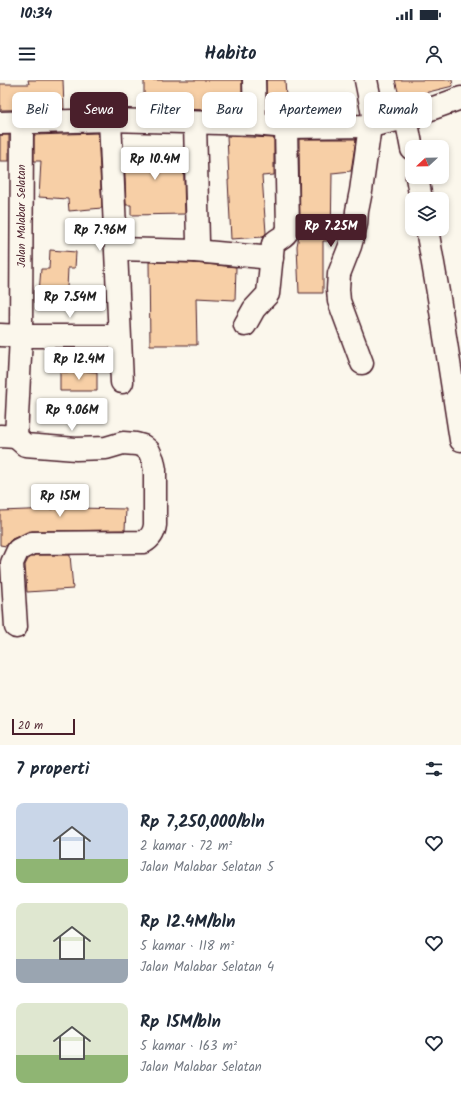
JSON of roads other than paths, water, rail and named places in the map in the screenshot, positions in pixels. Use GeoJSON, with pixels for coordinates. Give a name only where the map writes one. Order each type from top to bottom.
{"type":"FeatureCollection","features":[{"type":"Feature","properties":{"kind":"street"},"geometry":{"type":"LineString","coordinates":[[254,80],[254,92]]}},
{"type":"Feature","properties":{"kind":"street"},"geometry":{"type":"LineString","coordinates":[[366,80],[368,92]]}},
{"type":"Feature","properties":{"kind":"street"},"geometry":{"type":"LineString","coordinates":[[432,109],[461,98]]}},
{"type":"Feature","properties":{"kind":"street"},"geometry":{"type":"LineString","coordinates":[[128,121],[202,123]]}},
{"type":"Feature","properties":{"kind":"street"},"geometry":{"type":"LineString","coordinates":[[0,123],[12,123]]}},
{"type":"Feature","properties":{"kind":"street"},"geometry":{"type":"LineString","coordinates":[[195,123],[198,236],[195,251]]}},
{"type":"Feature","properties":{"kind":"street","name":"Jalan Malabar Selatan"},"geometry":{"type":"LineString","coordinates":[[8,437],[21,336],[22,128]]}},
{"type":"Feature","properties":{"kind":"street"},"geometry":{"type":"LineString","coordinates":[[110,128],[122,382]]}},
{"type":"Feature","properties":{"kind":"street"},"geometry":{"type":"LineString","coordinates":[[245,326],[254,309],[268,294],[273,244],[286,235],[288,230],[286,128]]}},
{"type":"Feature","properties":{"kind":"street"},"geometry":{"type":"LineString","coordinates":[[362,363],[339,301],[338,289],[339,274],[350,246],[356,224],[372,128]]}},
{"type":"Feature","properties":{"kind":"street"},"geometry":{"type":"LineString","coordinates":[[408,128],[410,140]]}},
{"type":"Feature","properties":{"kind":"street"},"geometry":{"type":"LineString","coordinates":[[428,236],[440,298],[461,440]]}},
{"type":"Feature","properties":{"kind":"street"},"geometry":{"type":"LineString","coordinates":[[117,249],[195,251],[272,258]]}},
{"type":"Feature","properties":{"kind":"street"},"geometry":{"type":"LineString","coordinates":[[0,334],[21,336],[119,336]]}},
{"type":"Feature","properties":{"kind":"street"},"geometry":{"type":"LineString","coordinates":[[8,437],[25,445],[76,449],[106,448],[123,443],[136,444],[143,446],[149,451],[155,470],[156,525],[150,538],[144,542],[32,543],[18,550],[12,563],[16,627]]}}]}
